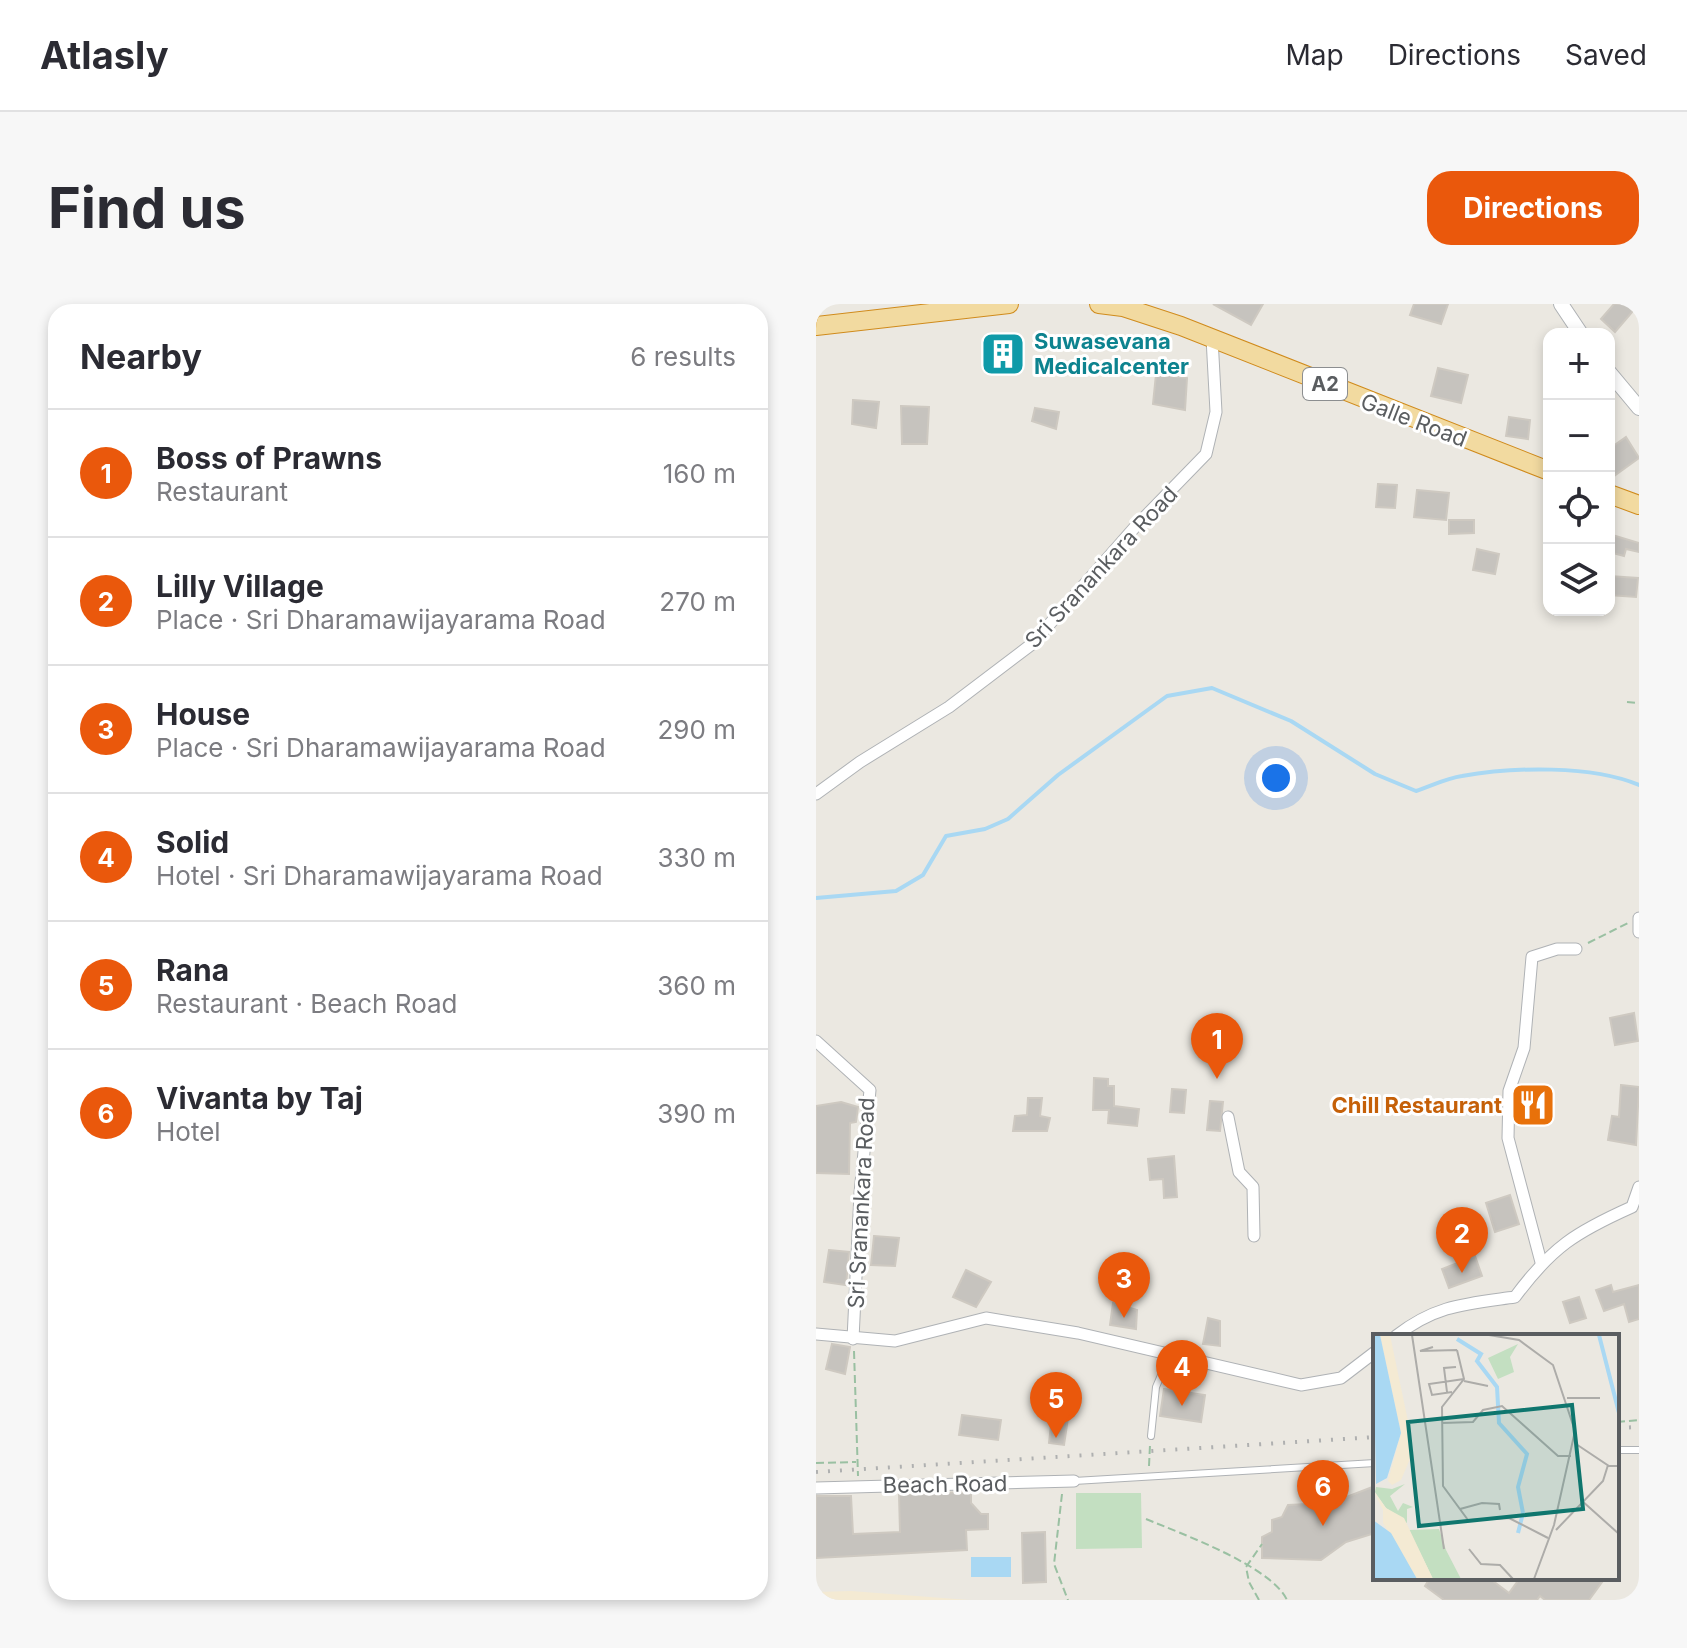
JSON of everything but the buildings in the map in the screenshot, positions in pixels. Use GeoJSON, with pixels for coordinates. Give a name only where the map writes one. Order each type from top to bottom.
{"type":"FeatureCollection","features":[{"type":"Feature","properties":{"kind":"highway"},"geometry":{"type":"LineString","coordinates":[[816,326],[1009,304]]}},
{"type":"Feature","properties":{"kind":"highway","name":"Galle Road"},"geometry":{"type":"LineString","coordinates":[[1099,304],[1152,316],[1212,338],[1543,469]]}},
{"type":"Feature","properties":{"kind":"highway"},"geometry":{"type":"LineString","coordinates":[[1615,496],[1639,505]]}},
{"type":"Feature","properties":{"kind":"street"},"geometry":{"type":"LineString","coordinates":[[1565,306],[1578,328]]}},
{"type":"Feature","properties":{"kind":"street","name":"Sri Sranankara Road"},"geometry":{"type":"LineString","coordinates":[[816,794],[860,762],[949,707],[1032,644],[1135,527],[1206,454],[1216,412],[1212,338]]}},
{"type":"Feature","properties":{"kind":"street"},"geometry":{"type":"LineString","coordinates":[[1615,379],[1639,408]]}},
{"type":"Feature","properties":{"kind":"street"},"geometry":{"type":"LineString","coordinates":[[1639,920],[1639,932]]}},
{"type":"Feature","properties":{"kind":"street"},"geometry":{"type":"LineString","coordinates":[[1541,1262],[1508,1138],[1509,1091],[1524,1048],[1532,957],[1557,949],[1576,949]]}},
{"type":"Feature","properties":{"kind":"street","name":"Sri Sranankara Road"},"geometry":{"type":"LineString","coordinates":[[816,1041],[870,1090],[860,1193],[853,1339]]}},
{"type":"Feature","properties":{"kind":"street"},"geometry":{"type":"LineString","coordinates":[[1228,1117],[1239,1172],[1253,1187],[1254,1236]]}},
{"type":"Feature","properties":{"kind":"street"},"geometry":{"type":"LineString","coordinates":[[1399,1334],[1422,1316],[1466,1304],[1515,1297],[1541,1262],[1581,1230],[1632,1207],[1639,1187]]}},
{"type":"Feature","properties":{"kind":"street"},"geometry":{"type":"LineString","coordinates":[[816,1334],[895,1341],[986,1318],[1078,1333],[1301,1385],[1341,1378],[1373,1354]]}},
{"type":"Feature","properties":{"kind":"street","name":"Beach Road"},"geometry":{"type":"LineString","coordinates":[[816,1488],[1069,1481]]}},
{"type":"Feature","properties":{"kind":"lane"},"geometry":{"type":"LineString","coordinates":[[1151,1436],[1156,1387],[1170,1354]]}},
{"type":"Feature","properties":{"kind":"lane"},"geometry":{"type":"LineString","coordinates":[[1069,1481],[1373,1463]]}},
{"type":"Feature","properties":{"kind":"path"},"geometry":{"type":"LineString","coordinates":[[1627,702],[1639,703]]}},
{"type":"Feature","properties":{"kind":"path"},"geometry":{"type":"LineString","coordinates":[[1576,949],[1626,923],[1639,920]]}},
{"type":"Feature","properties":{"kind":"path"},"geometry":{"type":"LineString","coordinates":[[853,1339],[858,1485]]}},
{"type":"Feature","properties":{"kind":"path"},"geometry":{"type":"LineString","coordinates":[[1619,1422],[1639,1420]]}},
{"type":"Feature","properties":{"kind":"path"},"geometry":{"type":"LineString","coordinates":[[1148,1475],[1151,1436]]}},
{"type":"Feature","properties":{"kind":"path"},"geometry":{"type":"LineString","coordinates":[[816,1463],[857,1462]]}},
{"type":"Feature","properties":{"kind":"path"},"geometry":{"type":"LineString","coordinates":[[1068,1600],[1054,1564],[1069,1481]]}},
{"type":"Feature","properties":{"kind":"path"},"geometry":{"type":"LineString","coordinates":[[1146,1519],[1281,1587],[1287,1600]]}},
{"type":"Feature","properties":{"kind":"path"},"geometry":{"type":"LineString","coordinates":[[1259,1600],[1249,1582],[1246,1567],[1262,1544]]}},
{"type":"Feature","properties":{"kind":"green space"},"geometry":{"type":"Polygon","coordinates":[[[1076,1493],[1141,1493],[1142,1548],[1076,1549],[1076,1493]]]}},
{"type":"Feature","properties":{"kind":"sand"},"geometry":{"type":"Polygon","coordinates":[[[851,1591],[969,1600],[816,1600],[816,1592],[851,1591]]]}},
{"type":"Feature","properties":{"kind":"water"},"geometry":{"type":"Polygon","coordinates":[[[971,1557],[1011,1557],[1011,1577],[971,1577],[971,1557]]]}},
{"type":"Feature","properties":{"kind":"waterway"},"geometry":{"type":"LineString","coordinates":[[816,898],[896,891],[923,875],[946,836],[985,829],[1008,819],[1058,775],[1167,696],[1212,688],[1291,721],[1375,774],[1416,791],[1456,777],[1528,770],[1599,774],[1639,785]]}},
{"type":"Feature","properties":{"kind":"railway"},"geometry":{"type":"LineString","coordinates":[[1619,1428],[1639,1427]]}},
{"type":"Feature","properties":{"kind":"railway"},"geometry":{"type":"LineString","coordinates":[[816,1472],[1373,1437]]}},
{"type":"Feature","properties":{"kind":"place","name":"Suwasevana Medicalcenter"},"geometry":{"type":"Point","coordinates":[1003,354]}},
{"type":"Feature","properties":{"kind":"place","name":"Boss of Prawns"},"geometry":{"type":"Point","coordinates":[1217,1079]}},
{"type":"Feature","properties":{"kind":"place","name":"Chill Restaurant"},"geometry":{"type":"Point","coordinates":[1533,1105]}},
{"type":"Feature","properties":{"kind":"place","name":"Lilly Village"},"geometry":{"type":"Point","coordinates":[1462,1273]}},
{"type":"Feature","properties":{"kind":"place","name":"House"},"geometry":{"type":"Point","coordinates":[1124,1318]}},
{"type":"Feature","properties":{"kind":"place","name":"Solid"},"geometry":{"type":"Point","coordinates":[1182,1406]}},
{"type":"Feature","properties":{"kind":"place","name":"Rana"},"geometry":{"type":"Point","coordinates":[1056,1438]}},
{"type":"Feature","properties":{"kind":"place","name":"Vivanta by Taj"},"geometry":{"type":"Point","coordinates":[1323,1526]}}]}
